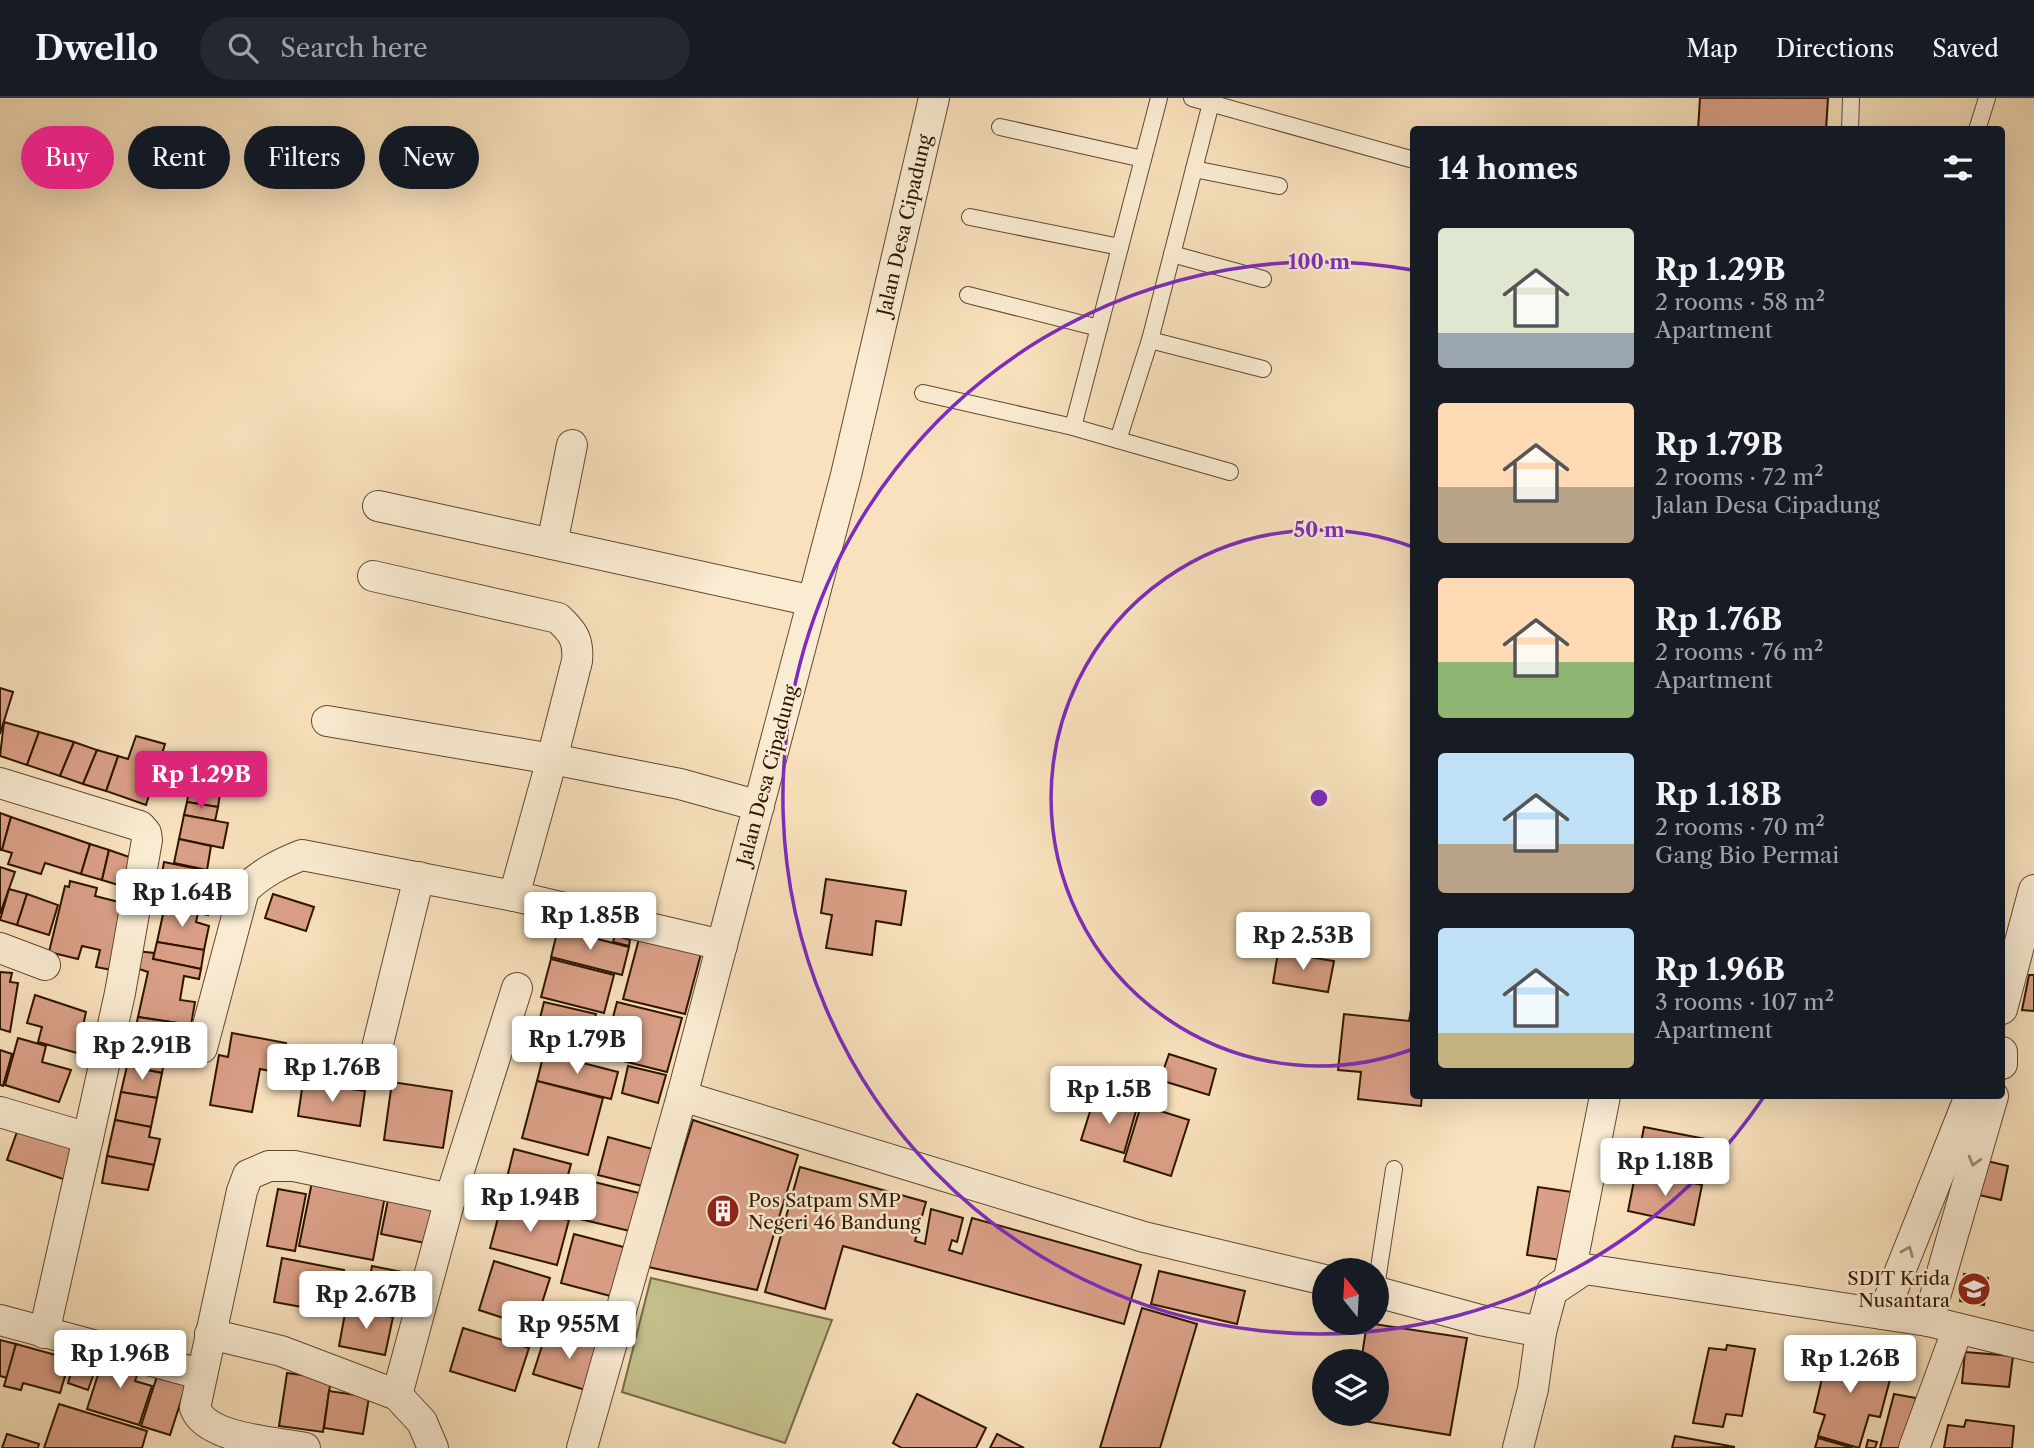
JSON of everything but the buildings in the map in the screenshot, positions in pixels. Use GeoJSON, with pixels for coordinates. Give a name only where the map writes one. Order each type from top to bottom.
{"type":"FeatureCollection","features":[{"type":"Feature","properties":{"kind":"street","name":"Jalan Desa Cipadung"},"geometry":{"type":"LineString","coordinates":[[582,1448],[682,1096],[846,475],[934,98]]}},
{"type":"Feature","properties":{"kind":"street"},"geometry":{"type":"LineString","coordinates":[[552,544],[572,445]]}},
{"type":"Feature","properties":{"kind":"street"},"geometry":{"type":"LineString","coordinates":[[378,506],[813,601]]}},
{"type":"Feature","properties":{"kind":"street"},"geometry":{"type":"LineString","coordinates":[[373,576],[558,618],[574,633],[578,647],[577,661],[514,896]]}},
{"type":"Feature","properties":{"kind":"street"},"geometry":{"type":"LineString","coordinates":[[327,721],[552,759],[680,784],[759,806]]}},
{"type":"Feature","properties":{"kind":"street"},"geometry":{"type":"LineString","coordinates":[[0,783],[133,824],[146,833],[120,993],[44,1333]]}},
{"type":"Feature","properties":{"kind":"street"},"geometry":{"type":"LineString","coordinates":[[202,1048],[244,890],[260,875],[302,855],[514,896],[722,945]]}},
{"type":"Feature","properties":{"kind":"street"},"geometry":{"type":"LineString","coordinates":[[373,1064],[419,877]]}},
{"type":"Feature","properties":{"kind":"street"},"geometry":{"type":"LineString","coordinates":[[2005,998],[2034,890]]}},
{"type":"Feature","properties":{"kind":"street"},"geometry":{"type":"LineString","coordinates":[[0,948],[45,964]]}},
{"type":"Feature","properties":{"kind":"street"},"geometry":{"type":"LineString","coordinates":[[397,1395],[450,1199],[517,988]]}},
{"type":"Feature","properties":{"kind":"street"},"geometry":{"type":"LineString","coordinates":[[682,1096],[1144,1237],[1312,1277]]}},
{"type":"Feature","properties":{"kind":"street"},"geometry":{"type":"LineString","coordinates":[[1569,1278],[1604,1099]]}},
{"type":"Feature","properties":{"kind":"street"},"geometry":{"type":"LineString","coordinates":[[1883,1314],[1969,1099]]}},
{"type":"Feature","properties":{"kind":"street"},"geometry":{"type":"LineString","coordinates":[[1928,1321],[1992,1099]]}},
{"type":"Feature","properties":{"kind":"street"},"geometry":{"type":"LineString","coordinates":[[0,1111],[88,1138]]}},
{"type":"Feature","properties":{"kind":"street"},"geometry":{"type":"LineString","coordinates":[[305,1448],[216,1431],[199,1419],[195,1408],[200,1374],[248,1175],[269,1166],[294,1166],[450,1199]]}},
{"type":"Feature","properties":{"kind":"street"},"geometry":{"type":"LineString","coordinates":[[1518,1448],[1533,1389],[1541,1332],[1552,1291],[1585,1269],[1928,1321],[1957,1331],[2034,1347]]}},
{"type":"Feature","properties":{"kind":"street"},"geometry":{"type":"LineString","coordinates":[[1390,1296],[1480,1320],[1541,1332]]}},
{"type":"Feature","properties":{"kind":"street"},"geometry":{"type":"LineString","coordinates":[[0,1320],[200,1374]]}},
{"type":"Feature","properties":{"kind":"street"},"geometry":{"type":"LineString","coordinates":[[1914,1448],[1957,1331]]}},
{"type":"Feature","properties":{"kind":"street"},"geometry":{"type":"LineString","coordinates":[[211,1334],[281,1351],[397,1395],[422,1422],[433,1448]]}},
{"type":"Feature","properties":{"kind":"lane"},"geometry":{"type":"LineString","coordinates":[[1073,427],[1159,98]]}},
{"type":"Feature","properties":{"kind":"lane"},"geometry":{"type":"LineString","coordinates":[[1192,98],[1410,159]]}},
{"type":"Feature","properties":{"kind":"lane"},"geometry":{"type":"LineString","coordinates":[[1850,126],[1851,98]]}},
{"type":"Feature","properties":{"kind":"lane"},"geometry":{"type":"LineString","coordinates":[[1978,126],[1987,98]]}},
{"type":"Feature","properties":{"kind":"lane"},"geometry":{"type":"LineString","coordinates":[[1118,440],[1150,340],[1211,103]]}},
{"type":"Feature","properties":{"kind":"lane"},"geometry":{"type":"LineString","coordinates":[[1000,127],[1143,159]]}},
{"type":"Feature","properties":{"kind":"lane"},"geometry":{"type":"LineString","coordinates":[[1194,169],[1279,186]]}},
{"type":"Feature","properties":{"kind":"lane"},"geometry":{"type":"LineString","coordinates":[[970,217],[1120,247]]}},
{"type":"Feature","properties":{"kind":"lane"},"geometry":{"type":"LineString","coordinates":[[1172,254],[1263,279]]}},
{"type":"Feature","properties":{"kind":"lane"},"geometry":{"type":"LineString","coordinates":[[968,295],[1099,328]]}},
{"type":"Feature","properties":{"kind":"lane"},"geometry":{"type":"LineString","coordinates":[[1150,340],[1264,369]]}},
{"type":"Feature","properties":{"kind":"lane"},"geometry":{"type":"LineString","coordinates":[[923,393],[1073,427],[1230,471]]}},
{"type":"Feature","properties":{"kind":"lane"},"geometry":{"type":"LineString","coordinates":[[1380,1258],[1394,1169]]}},
{"type":"Feature","properties":{"kind":"shaded area"},"geometry":{"type":"Polygon","coordinates":[[[651,1278],[832,1320],[785,1443],[622,1392],[651,1278]]]}},
{"type":"Feature","properties":{"kind":"place","name":"Pos Satpam SMP Negeri 46 Bandung"},"geometry":{"type":"Point","coordinates":[723,1211]}},
{"type":"Feature","properties":{"kind":"place","name":"SDIT Krida Nusantara"},"geometry":{"type":"Point","coordinates":[1974,1289]}}]}
